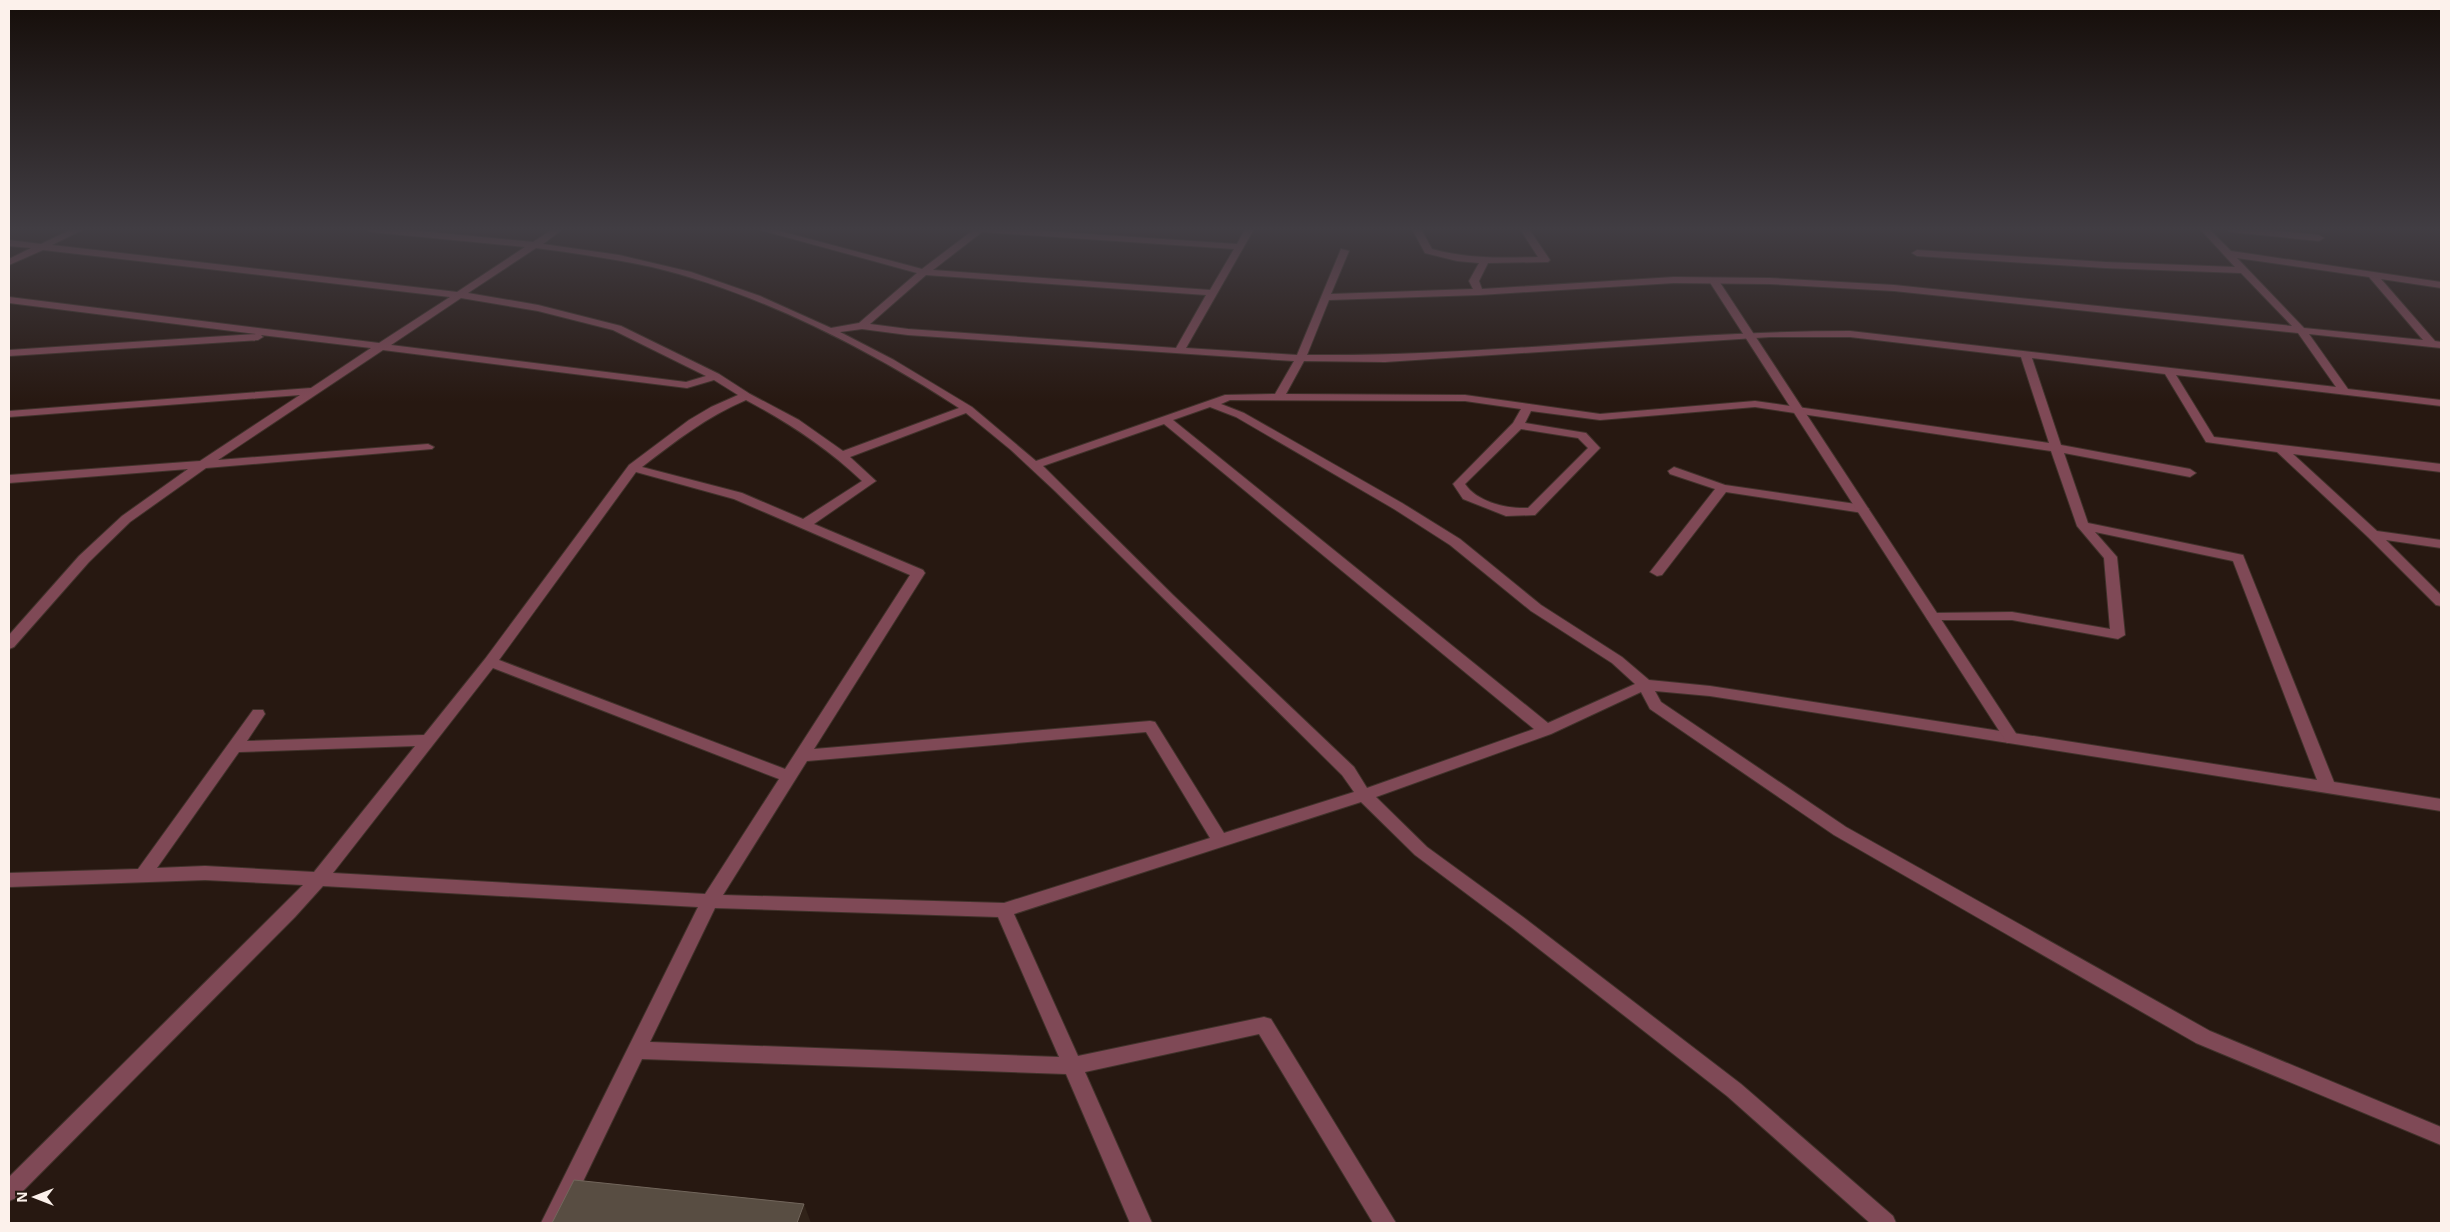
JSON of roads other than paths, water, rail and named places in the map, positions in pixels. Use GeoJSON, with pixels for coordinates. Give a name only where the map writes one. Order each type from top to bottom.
{"type":"FeatureCollection","features":[{"type":"Feature","properties":{"kind":"street"},"geometry":{"type":"LineString","coordinates":[[381,286],[538,308],[617,328],[715,376],[746,396],[795,422],[842,456],[870,481],[805,524]]}},
{"type":"Feature","properties":{"kind":"street"},"geometry":{"type":"LineString","coordinates":[[9,644],[84,559],[126,518],[203,464],[474,286]]}},
{"type":"Feature","properties":{"kind":"street"},"geometry":{"type":"LineString","coordinates":[[720,286],[747,295],[887,360],[968,409],[1035,465],[1219,648],[1348,771],[1364,795],[1421,851],[1517,922],[1734,1090],[1886,1223]]}},
{"type":"Feature","properties":{"kind":"street"},"geometry":{"type":"LineString","coordinates":[[862,326],[907,286]]}},
{"type":"Feature","properties":{"kind":"street"},"geometry":{"type":"LineString","coordinates":[[1123,286],[1213,293]]}},
{"type":"Feature","properties":{"kind":"street"},"geometry":{"type":"LineString","coordinates":[[1179,351],[1217,286]]}},
{"type":"Feature","properties":{"kind":"street"},"geometry":{"type":"LineString","coordinates":[[1278,398],[1301,358],[1329,286]]}},
{"type":"Feature","properties":{"kind":"street"},"geometry":{"type":"LineString","coordinates":[[1476,286],[1479,292]]}},
{"type":"Feature","properties":{"kind":"street"},"geometry":{"type":"LineString","coordinates":[[1325,297],[1479,292],[1568,286]]}},
{"type":"Feature","properties":{"kind":"street"},"geometry":{"type":"LineString","coordinates":[[1718,286],[2012,739]]}},
{"type":"Feature","properties":{"kind":"street"},"geometry":{"type":"LineString","coordinates":[[1860,286],[1894,288],[2437,345]]}},
{"type":"Feature","properties":{"kind":"street"},"geometry":{"type":"LineString","coordinates":[[2260,286],[2300,330],[2344,391]]}},
{"type":"Feature","properties":{"kind":"street"},"geometry":{"type":"LineString","coordinates":[[2383,286],[2437,345]]}},
{"type":"Feature","properties":{"kind":"street"},"geometry":{"type":"LineString","coordinates":[[9,300],[687,385],[715,376]]}},
{"type":"Feature","properties":{"kind":"street"},"geometry":{"type":"LineString","coordinates":[[828,331],[862,326],[908,332],[1179,351],[1301,358],[1386,359],[1750,336],[1850,334],[2441,403]]}},
{"type":"Feature","properties":{"kind":"street"},"geometry":{"type":"LineString","coordinates":[[9,354],[291,335]]}},
{"type":"Feature","properties":{"kind":"street"},"geometry":{"type":"LineString","coordinates":[[1933,617],[2012,616],[2118,635],[2110,557],[2083,526],[2025,354]]}},
{"type":"Feature","properties":{"kind":"street"},"geometry":{"type":"LineString","coordinates":[[2169,372],[2210,440],[2441,468]]}},
{"type":"Feature","properties":{"kind":"street"},"geometry":{"type":"LineString","coordinates":[[9,414],[315,391]]}},
{"type":"Feature","properties":{"kind":"street"},"geometry":{"type":"LineString","coordinates":[[9,1191],[289,912],[317,881],[490,662],[633,468],[693,422],[716,409],[746,396]]}},
{"type":"Feature","properties":{"kind":"street"},"geometry":{"type":"LineString","coordinates":[[1035,465],[1229,397],[1447,397],[1600,417],[1755,404],[2056,448],[2190,473]]}},
{"type":"Feature","properties":{"kind":"street"},"geometry":{"type":"LineString","coordinates":[[1212,404],[1248,420],[1398,506],[1455,542],[1536,608],[1617,660],[1645,685],[1655,705],[1840,831],[2203,1038],[2441,1136]]}},
{"type":"Feature","properties":{"kind":"street"},"geometry":{"type":"LineString","coordinates":[[1518,425],[1582,435],[1594,448],[1531,512],[1510,514],[1467,496],[1459,484],[1518,425],[1527,408]]}},
{"type":"Feature","properties":{"kind":"street"},"geometry":{"type":"LineString","coordinates":[[842,456],[968,409]]}},
{"type":"Feature","properties":{"kind":"street"},"geometry":{"type":"LineString","coordinates":[[1166,420],[1546,730]]}},
{"type":"Feature","properties":{"kind":"street"},"geometry":{"type":"LineString","coordinates":[[9,479],[428,447]]}},
{"type":"Feature","properties":{"kind":"street"},"geometry":{"type":"LineString","coordinates":[[2280,449],[2373,534],[2441,602]]}},
{"type":"Feature","properties":{"kind":"street"},"geometry":{"type":"LineString","coordinates":[[552,1223],[710,901],[918,573],[738,496],[633,468]]}},
{"type":"Feature","properties":{"kind":"street"},"geometry":{"type":"LineString","coordinates":[[1674,472],[1723,488],[1863,509]]}},
{"type":"Feature","properties":{"kind":"street"},"geometry":{"type":"LineString","coordinates":[[1657,572],[1723,488]]}},
{"type":"Feature","properties":{"kind":"street"},"geometry":{"type":"LineString","coordinates":[[2083,526],[2238,558],[2328,788]]}},
{"type":"Feature","properties":{"kind":"street"},"geometry":{"type":"LineString","coordinates":[[2373,534],[2441,544]]}},
{"type":"Feature","properties":{"kind":"street"},"geometry":{"type":"LineString","coordinates":[[490,662],[789,777]]}},
{"type":"Feature","properties":{"kind":"street"},"geometry":{"type":"LineString","coordinates":[[9,880],[205,873],[317,881],[710,901],[1004,910],[1364,795],[1546,730],[1645,685],[1710,692],[2441,804]]}},
{"type":"Feature","properties":{"kind":"street"},"geometry":{"type":"LineString","coordinates":[[143,875],[258,714]]}},
{"type":"Feature","properties":{"kind":"street"},"geometry":{"type":"LineString","coordinates":[[802,756],[1150,726],[1220,841]]}},
{"type":"Feature","properties":{"kind":"street"},"geometry":{"type":"LineString","coordinates":[[235,747],[427,740]]}},
{"type":"Feature","properties":{"kind":"street"},"geometry":{"type":"LineString","coordinates":[[1004,910],[1141,1223]]}},
{"type":"Feature","properties":{"kind":"street"},"geometry":{"type":"LineString","coordinates":[[636,1050],[1073,1066],[1264,1025],[1385,1223]]}}]}
